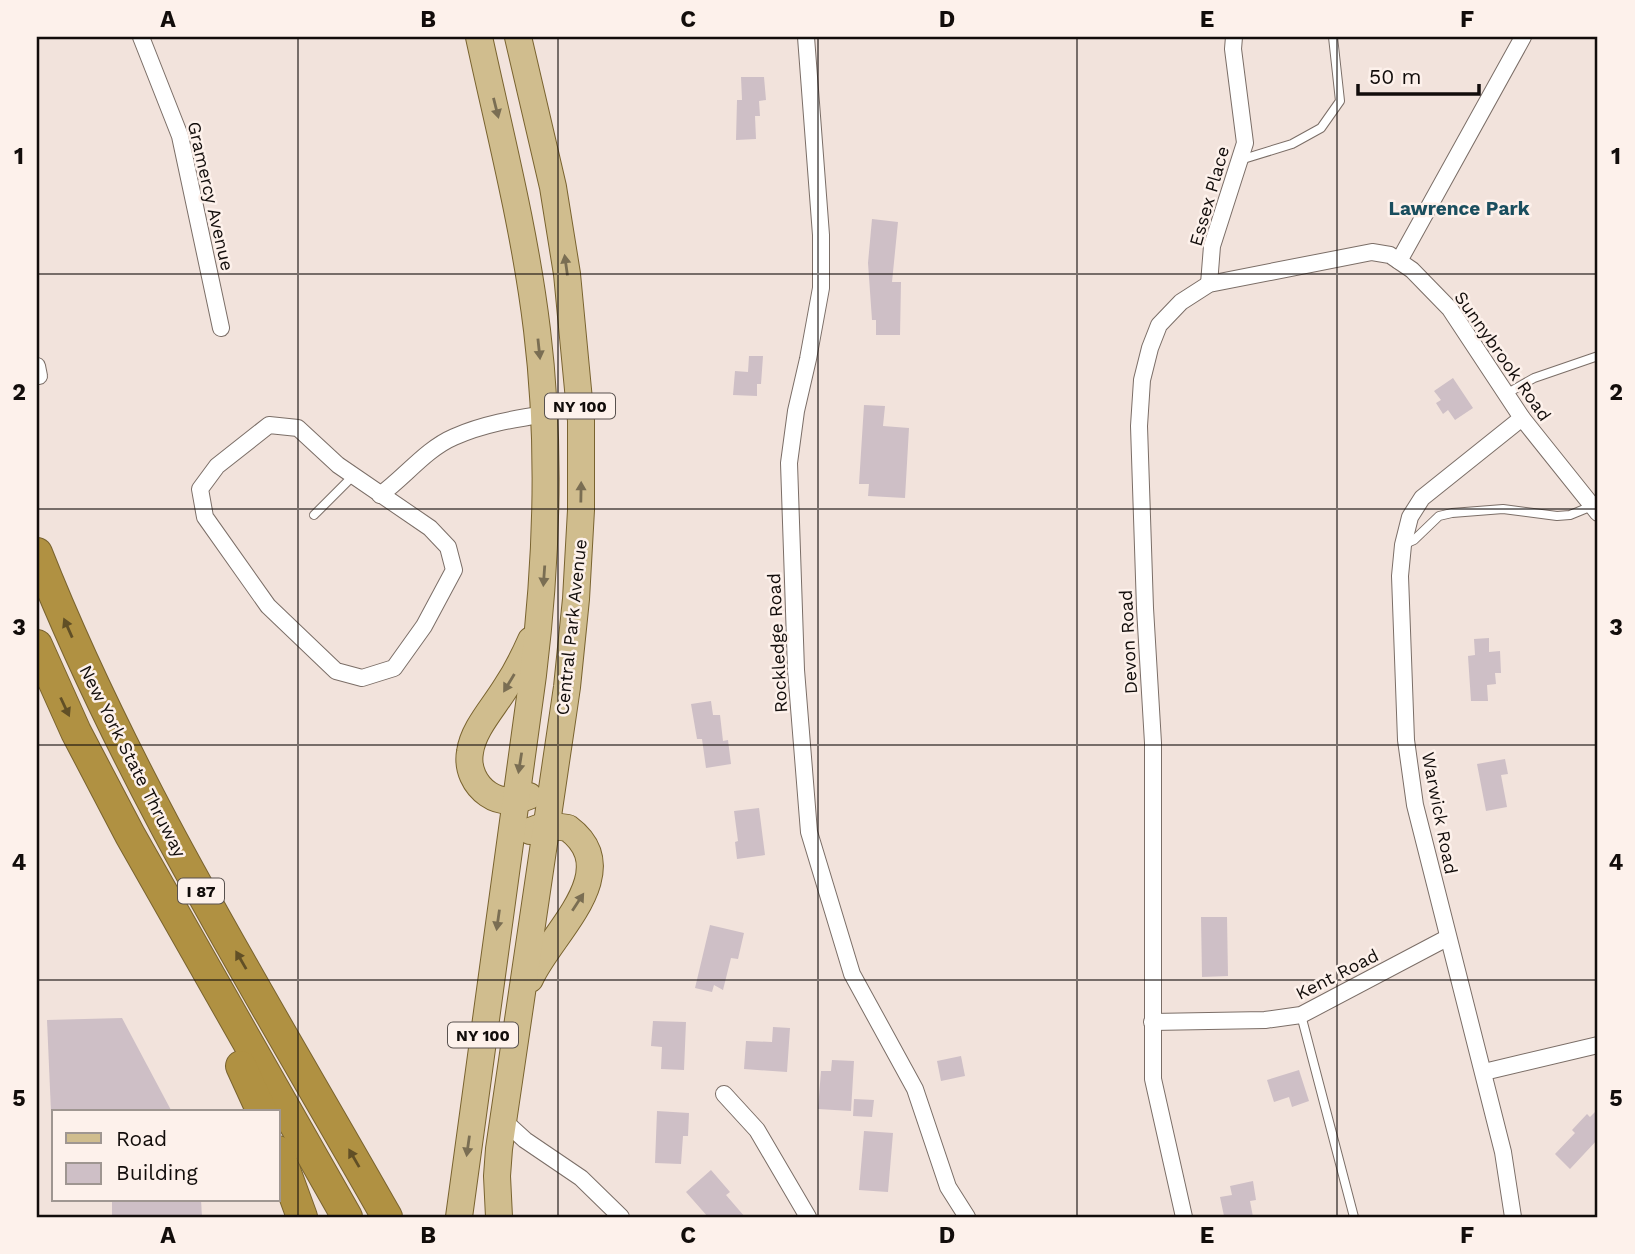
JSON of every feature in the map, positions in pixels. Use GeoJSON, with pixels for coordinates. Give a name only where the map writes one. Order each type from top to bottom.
{"type":"FeatureCollection","features":[{"type":"Feature","properties":{"kind":"highway","name":"New York State Thruway"},"geometry":{"type":"LineString","coordinates":[[37,554],[82,662],[134,769],[387,1217]]}},
{"type":"Feature","properties":{"kind":"highway","name":"New York State Thruway"},"geometry":{"type":"LineString","coordinates":[[37,645],[103,785],[347,1217]]}},
{"type":"Feature","properties":{"kind":"highway"},"geometry":{"type":"LineString","coordinates":[[159,888],[261,1110]]}},
{"type":"Feature","properties":{"kind":"highway"},"geometry":{"type":"LineString","coordinates":[[280,1156],[302,1217]]}},
{"type":"Feature","properties":{"kind":"main road","name":"Central Park Avenue"},"geometry":{"type":"LineString","coordinates":[[459,1217],[540,622],[546,529],[545,414],[537,329],[508,156],[479,37]]}},
{"type":"Feature","properties":{"kind":"main road","name":"Central Park Avenue"},"geometry":{"type":"LineString","coordinates":[[499,1217],[497,1176],[503,1120],[567,687],[576,600],[581,510],[581,421],[563,245],[549,169],[518,37]]}},
{"type":"Feature","properties":{"kind":"main road"},"geometry":{"type":"LineString","coordinates":[[540,622],[516,670],[477,734],[470,752],[470,770],[478,785],[494,797],[515,801],[535,793],[553,779]]}},
{"type":"Feature","properties":{"kind":"main road"},"geometry":{"type":"LineString","coordinates":[[508,853],[514,842],[523,835],[546,825],[568,828],[580,838],[589,853],[591,874],[582,898],[540,960],[520,1004]]}},
{"type":"Feature","properties":{"kind":"street","name":"Gramercy Avenue"},"geometry":{"type":"LineString","coordinates":[[141,37],[180,136],[221,328]]}},
{"type":"Feature","properties":{"kind":"street","name":"Rockledge Road"},"geometry":{"type":"LineString","coordinates":[[806,37],[821,235],[821,288],[796,411],[789,463],[796,670],[809,832],[852,974],[915,1089],[948,1187],[967,1217]]}},
{"type":"Feature","properties":{"kind":"street","name":"Essex Place"},"geometry":{"type":"LineString","coordinates":[[1209,284],[1212,246],[1245,143],[1233,49],[1234,37]]}},
{"type":"Feature","properties":{"kind":"street"},"geometry":{"type":"LineString","coordinates":[[1399,261],[1523,37]]}},
{"type":"Feature","properties":{"kind":"street","name":"Devon Road"},"geometry":{"type":"LineString","coordinates":[[1184,1217],[1153,1079],[1153,743],[1139,426],[1142,380],[1159,325],[1181,302],[1209,284],[1372,252],[1390,255],[1399,261]]}},
{"type":"Feature","properties":{"kind":"street","name":"Sunnybrook Road"},"geometry":{"type":"LineString","coordinates":[[1399,261],[1412,270],[1450,309],[1522,418],[1595,510]]}},
{"type":"Feature","properties":{"kind":"street"},"geometry":{"type":"LineString","coordinates":[[380,495],[426,455],[452,437],[497,422],[545,414]]}},
{"type":"Feature","properties":{"kind":"street","name":"Warwick Road"},"geometry":{"type":"LineString","coordinates":[[1513,1217],[1503,1152],[1484,1072],[1447,938],[1415,805],[1406,740],[1400,576],[1410,517],[1422,498],[1522,418]]}},
{"type":"Feature","properties":{"kind":"street"},"geometry":{"type":"LineString","coordinates":[[270,425],[298,428],[353,476],[430,528],[448,547],[454,569],[424,626],[394,668],[362,678],[336,671],[268,606],[205,517],[200,489],[217,466],[270,425]]}},
{"type":"Feature","properties":{"kind":"street","name":"Kent Road"},"geometry":{"type":"LineString","coordinates":[[1152,1022],[1265,1020],[1301,1015],[1447,938]]}},
{"type":"Feature","properties":{"kind":"street"},"geometry":{"type":"LineString","coordinates":[[1484,1072],[1598,1045]]}},
{"type":"Feature","properties":{"kind":"street"},"geometry":{"type":"LineString","coordinates":[[724,1094],[757,1130],[808,1217]]}},
{"type":"Feature","properties":{"kind":"street"},"geometry":{"type":"LineString","coordinates":[[503,1120],[525,1140],[581,1178],[621,1217]]}},
{"type":"Feature","properties":{"kind":"lane"},"geometry":{"type":"LineString","coordinates":[[1240,160],[1292,144],[1321,128],[1339,101],[1333,37]]}},
{"type":"Feature","properties":{"kind":"lane"},"geometry":{"type":"LineString","coordinates":[[1506,394],[1534,377],[1598,356]]}},
{"type":"Feature","properties":{"kind":"lane"},"geometry":{"type":"LineString","coordinates":[[314,515],[353,476]]}},
{"type":"Feature","properties":{"kind":"lane"},"geometry":{"type":"LineString","coordinates":[[1404,545],[1414,540],[1440,516],[1452,513],[1503,509],[1557,516],[1595,510]]}},
{"type":"Feature","properties":{"kind":"lane"},"geometry":{"type":"LineString","coordinates":[[1301,1015],[1354,1217]]}},
{"type":"Feature","properties":{"kind":"building"},"geometry":{"type":"Polygon","coordinates":[[[741,77],[764,77],[766,100],[759,101],[760,116],[755,116],[756,139],[736,140],[737,100],[742,100],[741,77]]]}},
{"type":"Feature","properties":{"kind":"building"},"geometry":{"type":"Polygon","coordinates":[[[872,219],[898,222],[892,282],[901,282],[900,335],[876,335],[876,320],[872,320],[868,263],[872,219]]]}},
{"type":"Feature","properties":{"kind":"building"},"geometry":{"type":"Polygon","coordinates":[[[749,356],[763,356],[761,384],[757,384],[757,396],[733,395],[735,371],[748,372],[749,356]]]}},
{"type":"Feature","properties":{"kind":"building"},"geometry":{"type":"Polygon","coordinates":[[[1453,378],[1473,408],[1455,420],[1448,410],[1443,414],[1436,403],[1441,400],[1434,391],[1453,378]]]}},
{"type":"Feature","properties":{"kind":"building"},"geometry":{"type":"Polygon","coordinates":[[[864,405],[885,406],[883,426],[909,428],[905,498],[868,496],[869,484],[859,484],[864,405]]]}},
{"type":"Feature","properties":{"kind":"building"},"geometry":{"type":"Polygon","coordinates":[[[1489,638],[1489,652],[1500,651],[1501,673],[1495,673],[1496,684],[1487,685],[1488,701],[1471,701],[1468,656],[1475,655],[1474,639],[1489,638]]]}},
{"type":"Feature","properties":{"kind":"building"},"geometry":{"type":"Polygon","coordinates":[[[711,701],[713,715],[720,715],[723,741],[728,740],[731,764],[706,768],[702,739],[697,739],[691,704],[711,701]]]}},
{"type":"Feature","properties":{"kind":"building"},"geometry":{"type":"Polygon","coordinates":[[[1505,759],[1508,774],[1501,775],[1507,807],[1486,811],[1477,764],[1505,759]]]}},
{"type":"Feature","properties":{"kind":"building"},"geometry":{"type":"Polygon","coordinates":[[[759,808],[765,855],[737,859],[735,842],[738,841],[734,811],[759,808]]]}},
{"type":"Feature","properties":{"kind":"building"},"geometry":{"type":"Polygon","coordinates":[[[1201,917],[1227,917],[1228,976],[1202,977],[1201,917]]]}},
{"type":"Feature","properties":{"kind":"building"},"geometry":{"type":"Polygon","coordinates":[[[710,925],[744,933],[738,959],[731,958],[723,990],[714,985],[712,992],[695,988],[710,925]]]}},
{"type":"Feature","properties":{"kind":"building"},"geometry":{"type":"Polygon","coordinates":[[[122,1018],[171,1110],[51,1112],[47,1020],[122,1018]]]}},
{"type":"Feature","properties":{"kind":"building"},"geometry":{"type":"Polygon","coordinates":[[[653,1021],[686,1022],[684,1070],[661,1069],[662,1047],[651,1046],[653,1021]]]}},
{"type":"Feature","properties":{"kind":"building"},"geometry":{"type":"Polygon","coordinates":[[[773,1027],[790,1028],[787,1072],[744,1069],[746,1041],[772,1042],[773,1027]]]}},
{"type":"Feature","properties":{"kind":"building"},"geometry":{"type":"Polygon","coordinates":[[[961,1056],[965,1076],[941,1081],[937,1061],[961,1056]]]}},
{"type":"Feature","properties":{"kind":"building"},"geometry":{"type":"Polygon","coordinates":[[[832,1060],[854,1061],[851,1111],[818,1109],[821,1071],[831,1071],[832,1060]]]}},
{"type":"Feature","properties":{"kind":"building"},"geometry":{"type":"Polygon","coordinates":[[[1299,1070],[1309,1101],[1292,1107],[1289,1097],[1274,1102],[1267,1080],[1299,1070]]]}},
{"type":"Feature","properties":{"kind":"building"},"geometry":{"type":"Polygon","coordinates":[[[854,1099],[874,1100],[872,1117],[853,1116],[854,1099]]]}},
{"type":"Feature","properties":{"kind":"building"},"geometry":{"type":"Polygon","coordinates":[[[1598,1109],[1598,1139],[1570,1169],[1555,1154],[1575,1133],[1572,1130],[1587,1114],[1590,1117],[1598,1109]]]}},
{"type":"Feature","properties":{"kind":"building"},"geometry":{"type":"Polygon","coordinates":[[[657,1111],[689,1113],[688,1136],[683,1136],[681,1164],[655,1163],[657,1111]]]}},
{"type":"Feature","properties":{"kind":"building"},"geometry":{"type":"Polygon","coordinates":[[[864,1131],[893,1133],[888,1192],[859,1190],[864,1131]]]}},
{"type":"Feature","properties":{"kind":"building"},"geometry":{"type":"Polygon","coordinates":[[[711,1170],[730,1192],[726,1195],[745,1217],[708,1217],[686,1192],[711,1170]]]}},
{"type":"Feature","properties":{"kind":"building"},"geometry":{"type":"Polygon","coordinates":[[[1253,1181],[1256,1200],[1250,1201],[1253,1217],[1224,1216],[1220,1197],[1232,1195],[1230,1186],[1253,1181]]]}},
{"type":"Feature","properties":{"kind":"building"},"geometry":{"type":"Polygon","coordinates":[[[112,1202],[201,1202],[202,1217],[112,1217],[112,1202]]]}},
{"type":"Feature","properties":{"kind":"district","name":"Lawrence Park"},"geometry":{"type":"Point","coordinates":[1459,208]}}]}
